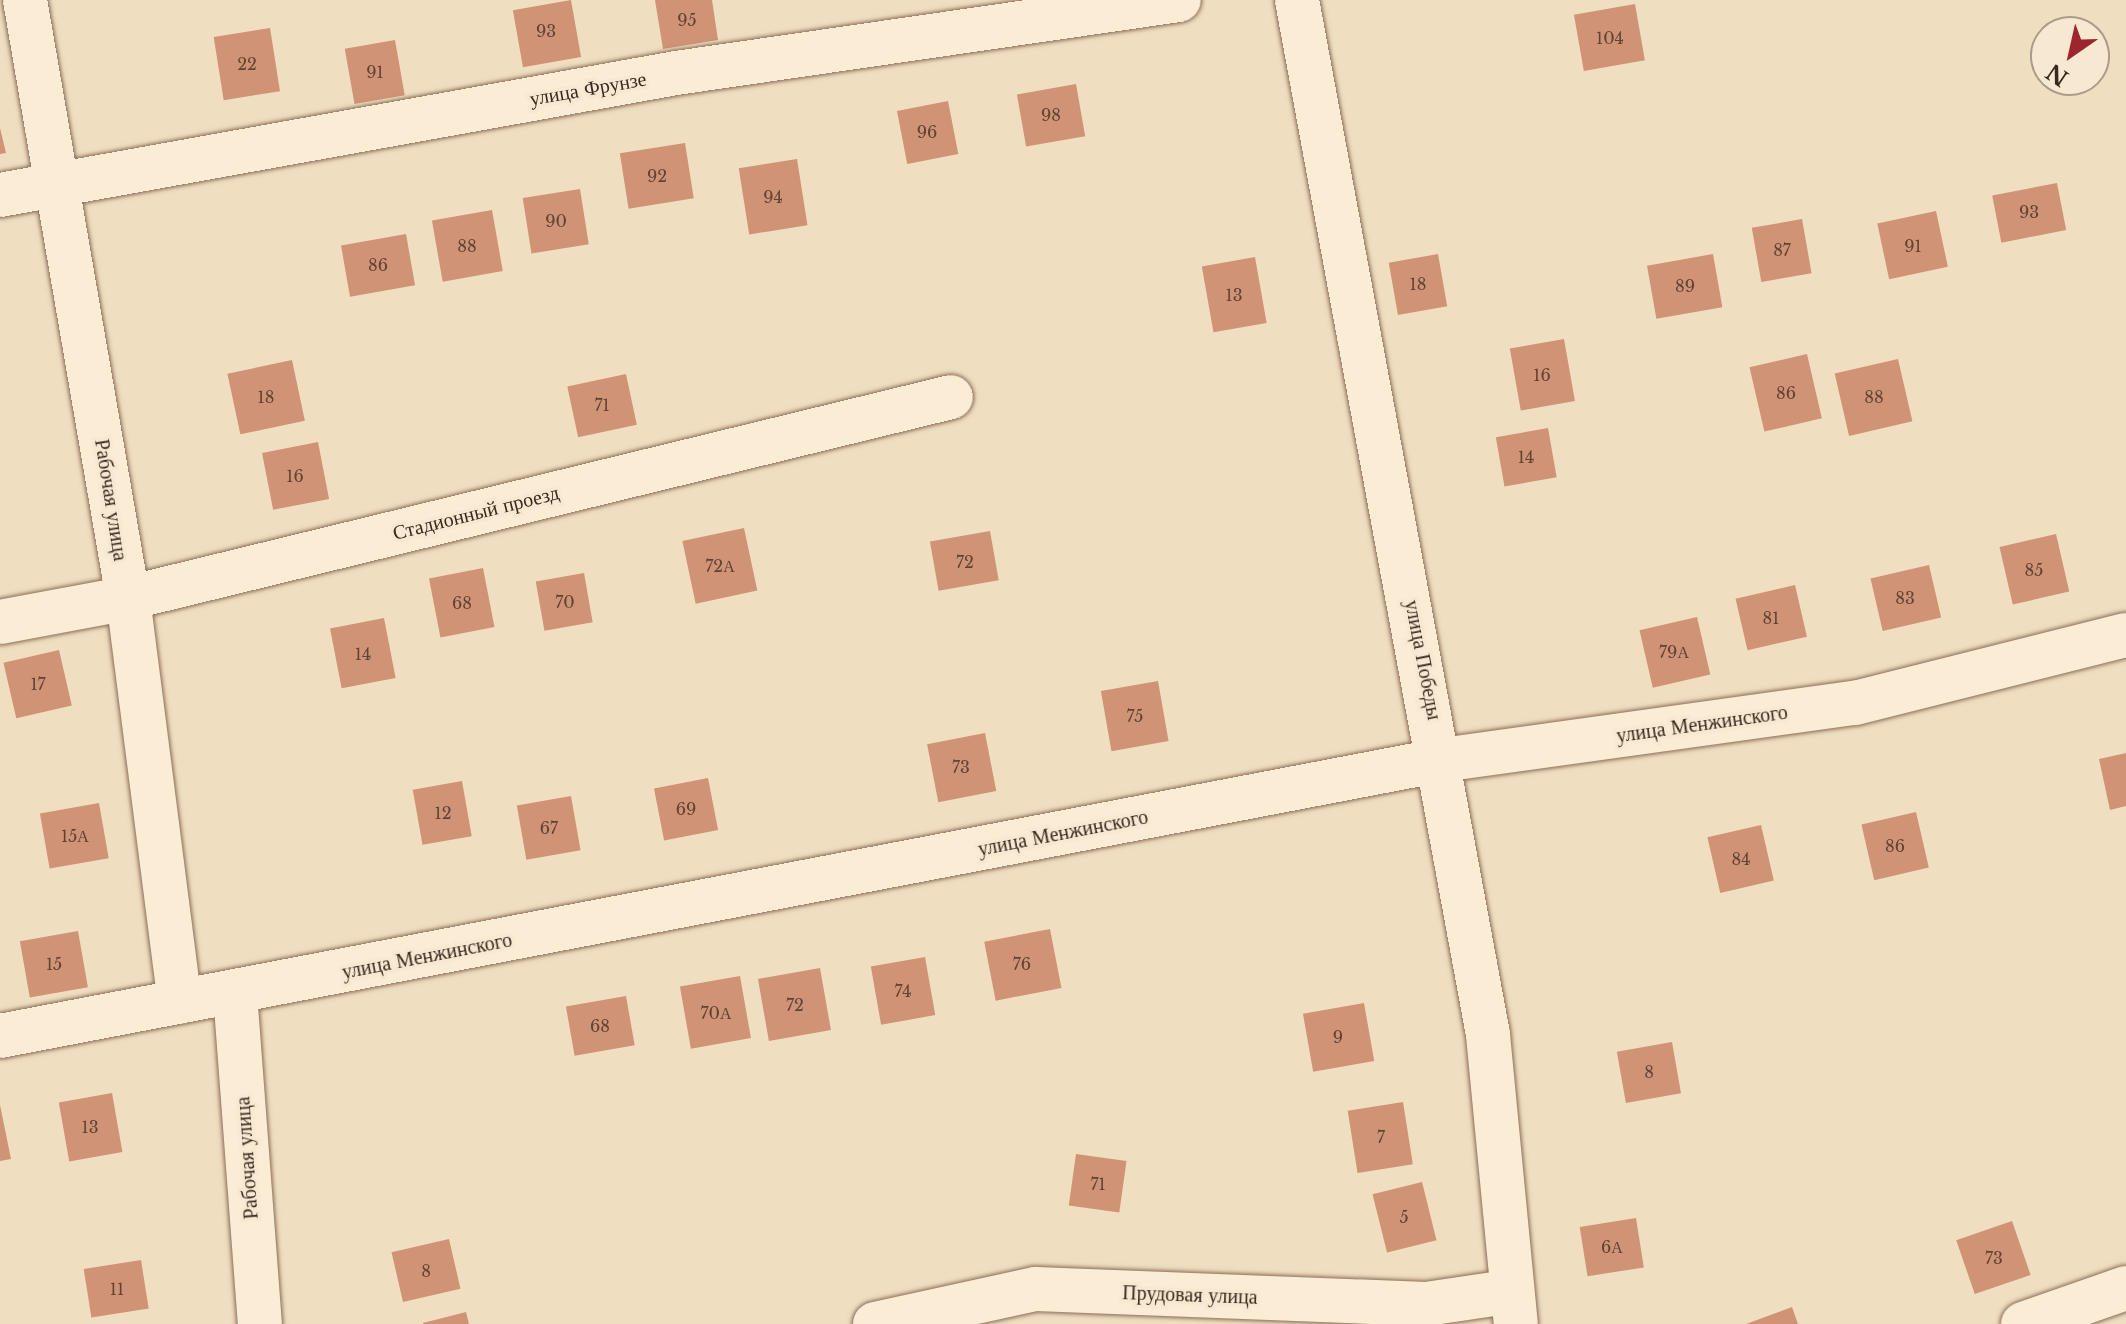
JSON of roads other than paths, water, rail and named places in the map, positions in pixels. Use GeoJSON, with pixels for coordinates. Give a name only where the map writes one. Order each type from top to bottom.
{"type":"FeatureCollection","features":[{"type":"Feature","properties":{"kind":"street","name":"Рабочая улица"},"geometry":{"type":"LineString","coordinates":[[25,0],[128,598],[180,1002]]}},
{"type":"Feature","properties":{"kind":"street","name":"улица Фрунзе"},"geometry":{"type":"LineString","coordinates":[[0,195],[676,73],[1179,0]]}},
{"type":"Feature","properties":{"kind":"street","name":"улица Победы"},"geometry":{"type":"LineString","coordinates":[[1297,0],[1442,760],[1488,1035],[1511,1308]]}},
{"type":"Feature","properties":{"kind":"street","name":"Стадионный проезд"},"geometry":{"type":"LineString","coordinates":[[0,622],[128,598],[951,397]]}},
{"type":"Feature","properties":{"kind":"street","name":"улица Менжинского"},"geometry":{"type":"LineString","coordinates":[[0,1036],[1442,760],[1855,703],[2126,635]]}},
{"type":"Feature","properties":{"kind":"street","name":"Рабочая улица"},"geometry":{"type":"LineString","coordinates":[[235,993],[260,1324]]}},
{"type":"Feature","properties":{"kind":"street"},"geometry":{"type":"LineString","coordinates":[[2023,1324],[2126,1288]]}},
{"type":"Feature","properties":{"kind":"street","name":"Прудовая улица"},"geometry":{"type":"LineString","coordinates":[[875,1324],[1036,1289],[1511,1308]]}}]}
